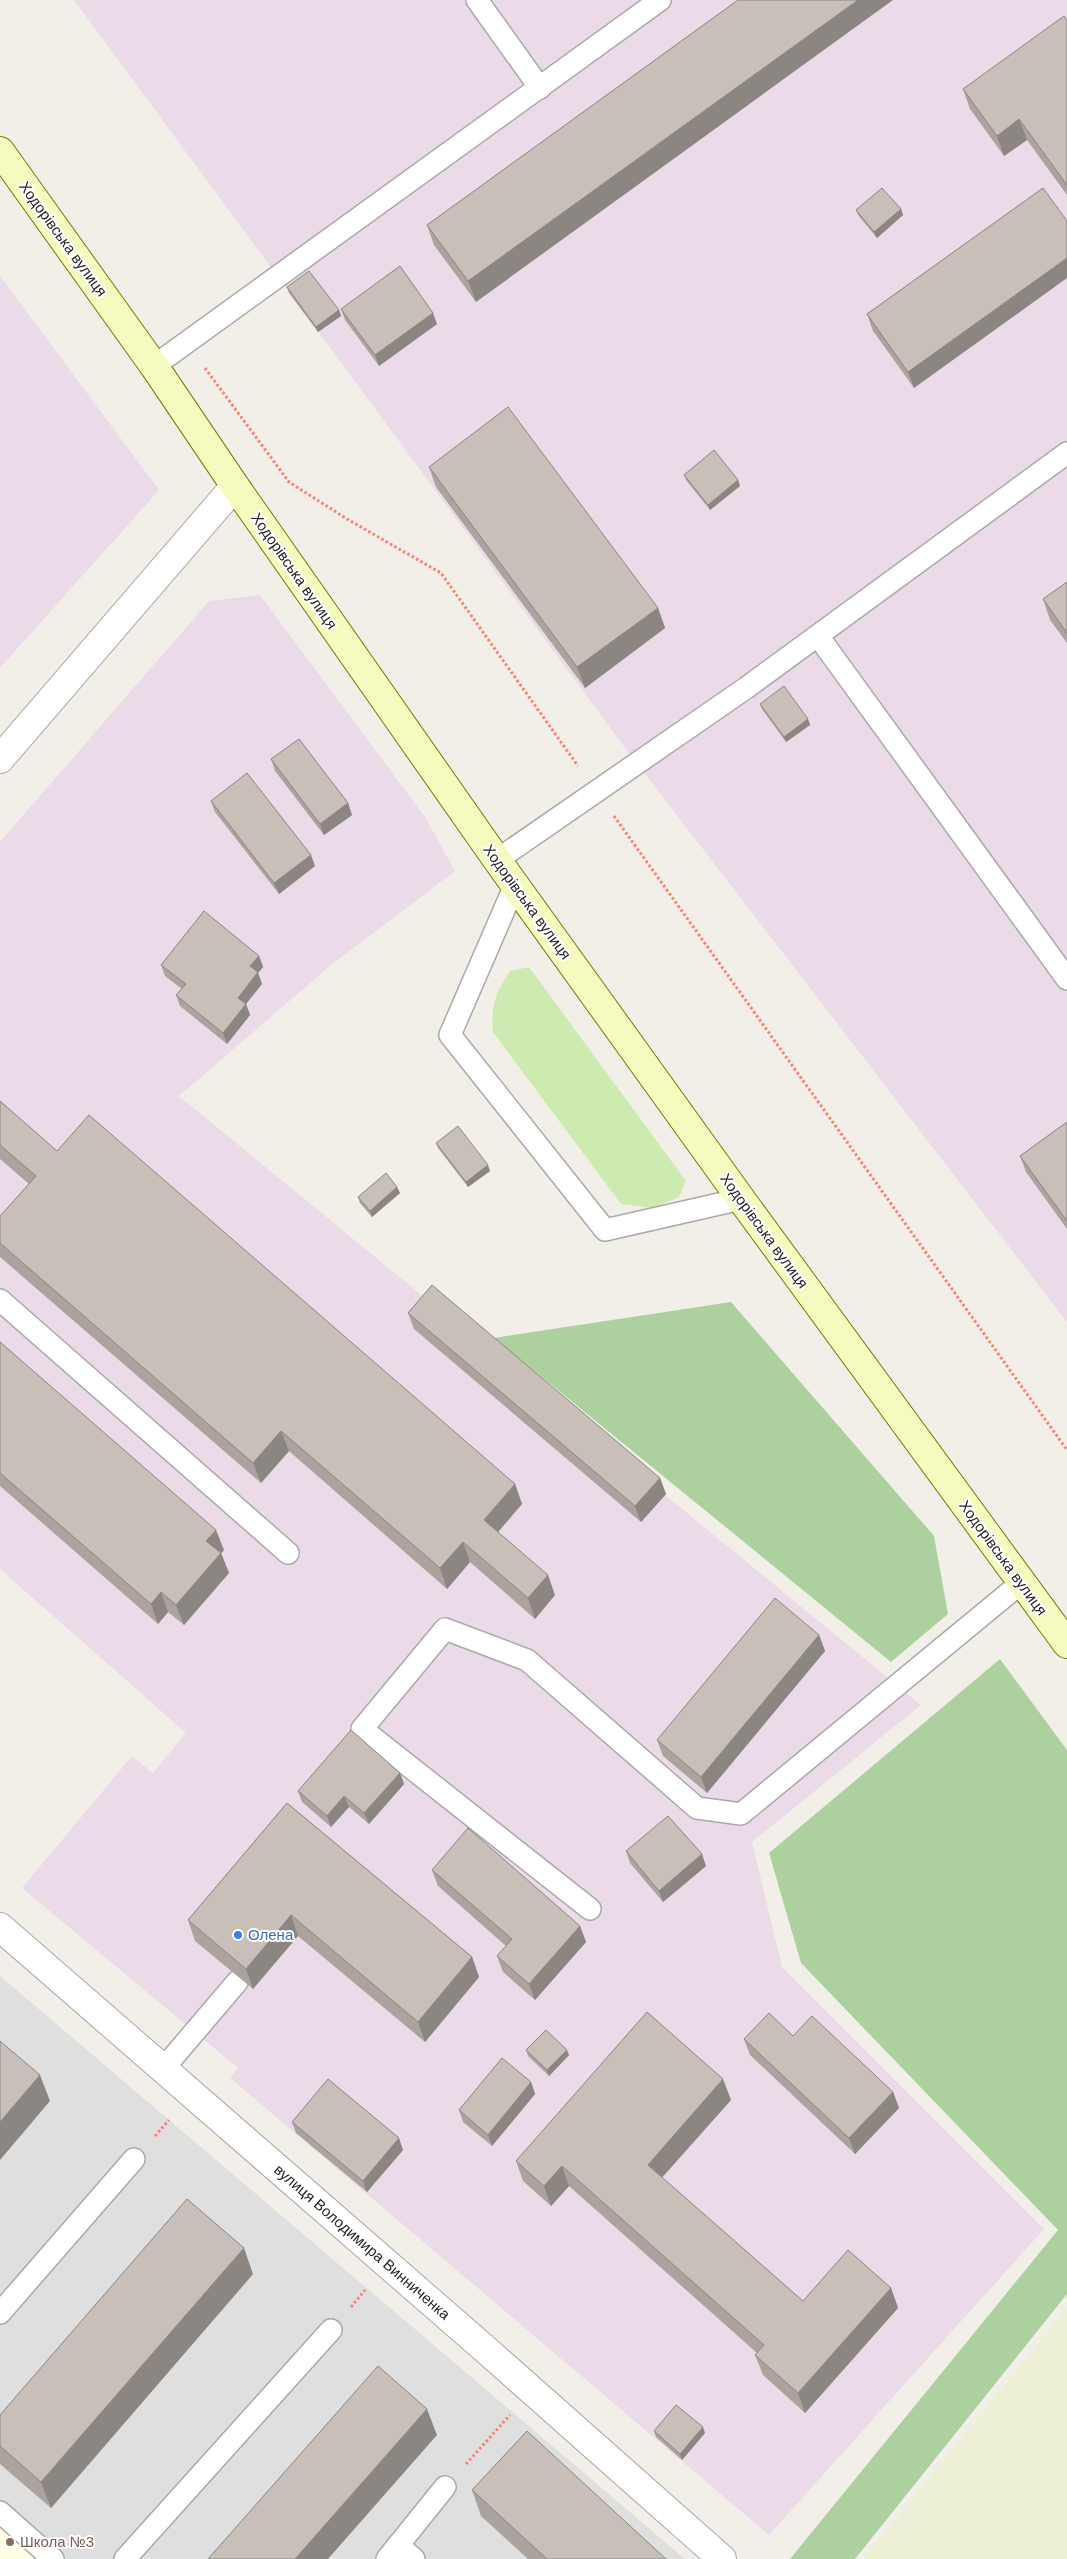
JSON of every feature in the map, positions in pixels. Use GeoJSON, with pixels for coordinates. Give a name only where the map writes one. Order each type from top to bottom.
{"type":"FeatureCollection","features":[{"type":"Feature","properties":{"kind":"main road","name":"Ходорівська вулиця"},"geometry":{"type":"LineString","coordinates":[[0,151],[154,366],[235,486],[497,860],[741,1199],[1067,1644]]}},
{"type":"Feature","properties":{"kind":"street"},"geometry":{"type":"LineString","coordinates":[[0,759],[235,486]]}},
{"type":"Feature","properties":{"kind":"street","name":"вулиця Володимира Винниченка"},"geometry":{"type":"LineString","coordinates":[[0,1927],[533,2391],[722,2559]]}},
{"type":"Feature","properties":{"kind":"lane"},"geometry":{"type":"LineString","coordinates":[[477,0],[540,88]]}},
{"type":"Feature","properties":{"kind":"lane"},"geometry":{"type":"LineString","coordinates":[[154,366],[660,0]]}},
{"type":"Feature","properties":{"kind":"lane"},"geometry":{"type":"LineString","coordinates":[[497,860],[818,636],[1067,454]]}},
{"type":"Feature","properties":{"kind":"lane"},"geometry":{"type":"LineString","coordinates":[[818,636],[1067,978]]}},
{"type":"Feature","properties":{"kind":"lane"},"geometry":{"type":"LineString","coordinates":[[515,885],[450,1035],[605,1230],[741,1199]]}},
{"type":"Feature","properties":{"kind":"lane"},"geometry":{"type":"LineString","coordinates":[[0,1300],[288,1553]]}},
{"type":"Feature","properties":{"kind":"lane"},"geometry":{"type":"LineString","coordinates":[[590,1909],[362,1729],[445,1628],[527,1660],[697,1808],[741,1814],[1021,1583]]}},
{"type":"Feature","properties":{"kind":"lane"},"geometry":{"type":"LineString","coordinates":[[163,2069],[237,1982]]}},
{"type":"Feature","properties":{"kind":"lane"},"geometry":{"type":"LineString","coordinates":[[0,2313],[134,2159]]}},
{"type":"Feature","properties":{"kind":"lane"},"geometry":{"type":"LineString","coordinates":[[125,2559],[331,2330]]}},
{"type":"Feature","properties":{"kind":"lane"},"geometry":{"type":"LineString","coordinates":[[414,2559],[393,2552],[445,2487]]}},
{"type":"Feature","properties":{"kind":"lane"},"geometry":{"type":"LineString","coordinates":[[0,2512],[53,2559]]}},
{"type":"Feature","properties":{"kind":"path"},"geometry":{"type":"LineString","coordinates":[[186,343],[289,482],[347,519],[441,573],[1067,1450]]}},
{"type":"Feature","properties":{"kind":"path"},"geometry":{"type":"LineString","coordinates":[[134,2159],[192,2094]]}},
{"type":"Feature","properties":{"kind":"path"},"geometry":{"type":"LineString","coordinates":[[331,2330],[387,2264]]}},
{"type":"Feature","properties":{"kind":"path"},"geometry":{"type":"LineString","coordinates":[[445,2487],[533,2391]]}},
{"type":"Feature","properties":{"kind":"shaded area"},"geometry":{"type":"Polygon","coordinates":[[[74,0],[1067,0],[1067,1322],[622,744],[74,0]]]}},
{"type":"Feature","properties":{"kind":"shaded area"},"geometry":{"type":"Polygon","coordinates":[[[0,276],[159,490],[0,668],[0,276]]]}},
{"type":"Feature","properties":{"kind":"shaded area"},"geometry":{"type":"Polygon","coordinates":[[[260,595],[425,817],[455,871],[330,966],[179,1096],[921,1705],[752,1842],[782,1967],[1044,2229],[769,2535],[230,2078],[238,2068],[22,1888],[132,1756],[153,1773],[186,1733],[0,1569],[0,842],[209,601],[260,595]]]}},
{"type":"Feature","properties":{"kind":"shaded area"},"geometry":{"type":"Polygon","coordinates":[[[0,1976],[685,2559],[0,2559],[0,1976]]]}},
{"type":"Feature","properties":{"kind":"shaded area"},"geometry":{"type":"Polygon","coordinates":[[[1067,2308],[1067,2559],[863,2559],[1067,2308]]]}},
{"type":"Feature","properties":{"kind":"shaded area","name":"Школа №3"},"geometry":{"type":"Polygon","coordinates":[[[0,2524],[39,2559],[0,2559],[0,2524]]]}},
{"type":"Feature","properties":{"kind":"green space"},"geometry":{"type":"Polygon","coordinates":[[[529,967],[686,1181],[679,1197],[653,1208],[621,1204],[493,1032],[495,1000],[501,986],[510,971],[529,967]]]}},
{"type":"Feature","properties":{"kind":"green space"},"geometry":{"type":"Polygon","coordinates":[[[731,1302],[934,1536],[948,1614],[891,1662],[494,1338],[731,1302]]]}},
{"type":"Feature","properties":{"kind":"green space"},"geometry":{"type":"Polygon","coordinates":[[[1000,1659],[1067,1750],[1067,2294],[855,2559],[790,2559],[1058,2230],[801,1963],[769,1853],[1000,1659]]]}},
{"type":"Feature","properties":{"kind":"building"},"geometry":{"type":"Polygon","coordinates":[[[738,0],[858,0],[468,281],[427,225],[738,0]]]}},
{"type":"Feature","properties":{"kind":"building"},"geometry":{"type":"Polygon","coordinates":[[[1064,16],[1067,20],[1067,185],[1019,119],[997,136],[963,89],[1064,16]]]}},
{"type":"Feature","properties":{"kind":"building"},"geometry":{"type":"Polygon","coordinates":[[[882,188],[901,209],[874,232],[856,210],[882,188]]]}},
{"type":"Feature","properties":{"kind":"building"},"geometry":{"type":"Polygon","coordinates":[[[1043,188],[1067,221],[1067,258],[908,372],[867,314],[1043,188]]]}},
{"type":"Feature","properties":{"kind":"building"},"geometry":{"type":"Polygon","coordinates":[[[400,266],[433,313],[375,355],[341,309],[400,266]]]}},
{"type":"Feature","properties":{"kind":"building"},"geometry":{"type":"Polygon","coordinates":[[[309,271],[339,310],[316,327],[287,287],[309,271]]]}},
{"type":"Feature","properties":{"kind":"building"},"geometry":{"type":"Polygon","coordinates":[[[508,407],[658,608],[577,667],[429,467],[508,407]]]}},
{"type":"Feature","properties":{"kind":"building"},"geometry":{"type":"Polygon","coordinates":[[[714,450],[738,480],[708,505],[684,475],[714,450]]]}},
{"type":"Feature","properties":{"kind":"building"},"geometry":{"type":"Polygon","coordinates":[[[1067,582],[1067,633],[1043,599],[1067,582]]]}},
{"type":"Feature","properties":{"kind":"building"},"geometry":{"type":"Polygon","coordinates":[[[784,686],[808,719],[784,737],[760,704],[784,686]]]}},
{"type":"Feature","properties":{"kind":"building"},"geometry":{"type":"Polygon","coordinates":[[[299,739],[348,803],[320,824],[271,759],[299,739]]]}},
{"type":"Feature","properties":{"kind":"building"},"geometry":{"type":"Polygon","coordinates":[[[247,773],[311,855],[274,883],[211,801],[247,773]]]}},
{"type":"Feature","properties":{"kind":"building"},"geometry":{"type":"Polygon","coordinates":[[[204,911],[259,956],[250,966],[258,972],[238,998],[246,1004],[223,1033],[176,995],[186,984],[161,965],[204,911]]]}},
{"type":"Feature","properties":{"kind":"building"},"geometry":{"type":"Polygon","coordinates":[[[0,1101],[57,1151],[89,1115],[515,1484],[484,1520],[548,1575],[528,1598],[463,1542],[440,1568],[281,1431],[253,1463],[0,1243],[0,1216],[36,1176],[0,1145],[0,1101]]]}},
{"type":"Feature","properties":{"kind":"building"},"geometry":{"type":"Polygon","coordinates":[[[1067,1122],[1067,1221],[1020,1156],[1067,1122]]]}},
{"type":"Feature","properties":{"kind":"building"},"geometry":{"type":"Polygon","coordinates":[[[458,1126],[488,1165],[466,1182],[436,1143],[458,1126]]]}},
{"type":"Feature","properties":{"kind":"building"},"geometry":{"type":"Polygon","coordinates":[[[386,1173],[397,1187],[370,1211],[358,1197],[386,1173]]]}},
{"type":"Feature","properties":{"kind":"building"},"geometry":{"type":"Polygon","coordinates":[[[432,1285],[660,1478],[635,1506],[408,1313],[432,1285]]]}},
{"type":"Feature","properties":{"kind":"building"},"geometry":{"type":"Polygon","coordinates":[[[0,1342],[216,1530],[206,1541],[221,1553],[176,1605],[161,1592],[151,1604],[0,1473],[0,1342]]]}},
{"type":"Feature","properties":{"kind":"building"},"geometry":{"type":"Polygon","coordinates":[[[775,1598],[819,1635],[701,1777],[657,1740],[775,1598]]]}},
{"type":"Feature","properties":{"kind":"building"},"geometry":{"type":"Polygon","coordinates":[[[351,1730],[400,1773],[364,1813],[344,1796],[327,1816],[298,1791],[351,1730]]]}},
{"type":"Feature","properties":{"kind":"building"},"geometry":{"type":"Polygon","coordinates":[[[287,1803],[472,1957],[418,2022],[291,1915],[246,1969],[188,1920],[287,1803]]]}},
{"type":"Feature","properties":{"kind":"building"},"geometry":{"type":"Polygon","coordinates":[[[668,1816],[702,1854],[659,1891],[626,1851],[668,1816]]]}},
{"type":"Feature","properties":{"kind":"building"},"geometry":{"type":"Polygon","coordinates":[[[468,1828],[580,1926],[529,1984],[497,1956],[512,1939],[432,1870],[468,1828]]]}},
{"type":"Feature","properties":{"kind":"building"},"geometry":{"type":"Polygon","coordinates":[[[647,2012],[723,2079],[648,2165],[803,2301],[848,2250],[891,2288],[798,2393],[755,2355],[764,2345],[562,2166],[544,2186],[516,2161],[647,2012]]]}},
{"type":"Feature","properties":{"kind":"building"},"geometry":{"type":"Polygon","coordinates":[[[769,2013],[793,2036],[812,2016],[893,2092],[849,2138],[744,2039],[769,2013]]]}},
{"type":"Feature","properties":{"kind":"building"},"geometry":{"type":"Polygon","coordinates":[[[546,2030],[567,2050],[547,2070],[526,2050],[546,2030]]]}},
{"type":"Feature","properties":{"kind":"building"},"geometry":{"type":"Polygon","coordinates":[[[0,2041],[40,2075],[0,2122],[0,2041]]]}},
{"type":"Feature","properties":{"kind":"building"},"geometry":{"type":"Polygon","coordinates":[[[502,2058],[531,2082],[488,2135],[459,2110],[502,2058]]]}},
{"type":"Feature","properties":{"kind":"building"},"geometry":{"type":"Polygon","coordinates":[[[328,2079],[399,2138],[363,2181],[292,2122],[328,2079]]]}},
{"type":"Feature","properties":{"kind":"building"},"geometry":{"type":"Polygon","coordinates":[[[187,2199],[244,2248],[41,2482],[0,2446],[0,2415],[187,2199]]]}},
{"type":"Feature","properties":{"kind":"building"},"geometry":{"type":"Polygon","coordinates":[[[378,2366],[427,2409],[295,2559],[208,2559],[378,2366]]]}},
{"type":"Feature","properties":{"kind":"building"},"geometry":{"type":"Polygon","coordinates":[[[676,2405],[703,2427],[680,2454],[654,2431],[676,2405]]]}},
{"type":"Feature","properties":{"kind":"building"},"geometry":{"type":"Polygon","coordinates":[[[527,2431],[666,2559],[547,2559],[472,2490],[527,2431]]]}},
{"type":"Feature","properties":{"kind":"place","name":"Олена"},"geometry":{"type":"Point","coordinates":[238,1935]}},
{"type":"Feature","properties":{"kind":"place","name":"Школа №3"},"geometry":{"type":"Point","coordinates":[10,2542]}}]}
